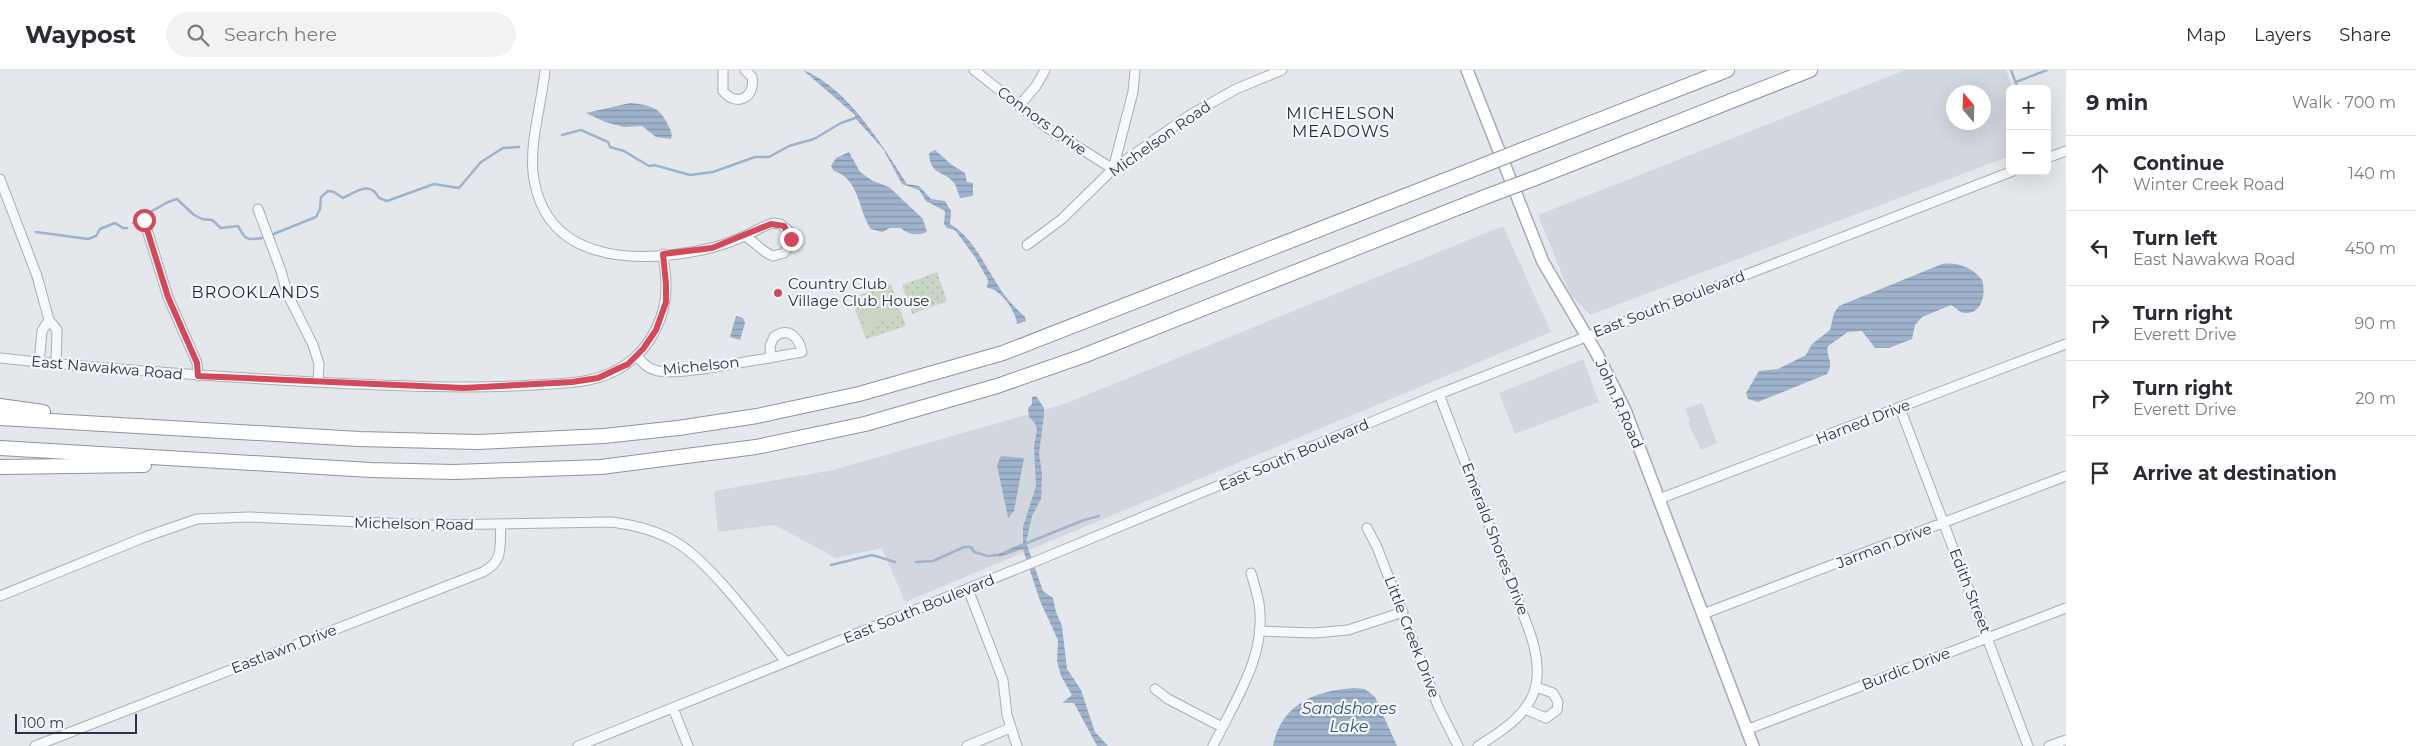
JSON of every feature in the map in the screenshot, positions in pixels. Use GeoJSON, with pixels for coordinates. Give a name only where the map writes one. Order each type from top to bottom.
{"type":"FeatureCollection","features":[{"type":"Feature","properties":{"kind":"highway"},"geometry":{"type":"LineString","coordinates":[[0,418],[391,441],[517,442],[642,432],[757,416],[878,390],[1003,352],[1727,70]]}},
{"type":"Feature","properties":{"kind":"highway"},"geometry":{"type":"LineString","coordinates":[[0,448],[431,472],[555,470],[610,466],[718,453],[834,431],[959,398],[1055,366],[1810,70]]}},
{"type":"Feature","properties":{"kind":"highway"},"geometry":{"type":"LineString","coordinates":[[0,406],[133,426]]}},
{"type":"Feature","properties":{"kind":"highway"},"geometry":{"type":"LineString","coordinates":[[0,467],[264,463]]}},
{"type":"Feature","properties":{"kind":"main road","name":"John R Road"},"geometry":{"type":"LineString","coordinates":[[1467,70],[1543,262],[1586,336],[1625,410],[1753,746]]}},
{"type":"Feature","properties":{"kind":"street"},"geometry":{"type":"LineString","coordinates":[[545,70],[533,154],[533,172],[540,199],[549,216],[566,235],[593,250],[628,257],[702,250],[745,236],[771,224],[780,224],[788,230],[790,244],[784,253],[773,256],[764,251],[756,242],[745,236]]}},
{"type":"Feature","properties":{"kind":"street"},"geometry":{"type":"LineString","coordinates":[[723,70],[723,92],[731,99],[736,100],[745,98],[752,89],[752,77],[745,70]]}},
{"type":"Feature","properties":{"kind":"street","name":"Connors Drive"},"geometry":{"type":"LineString","coordinates":[[974,70],[1071,144],[1113,169]]}},
{"type":"Feature","properties":{"kind":"street"},"geometry":{"type":"LineString","coordinates":[[1019,106],[1036,86],[1045,70]]}},
{"type":"Feature","properties":{"kind":"street"},"geometry":{"type":"LineString","coordinates":[[1113,169],[1132,92],[1135,70]]}},
{"type":"Feature","properties":{"kind":"street","name":"Michelson Road"},"geometry":{"type":"LineString","coordinates":[[1028,245],[1062,219],[1113,169],[1204,106],[1236,89],[1282,70]]}},
{"type":"Feature","properties":{"kind":"street"},"geometry":{"type":"LineString","coordinates":[[2051,157],[2066,151]]}},
{"type":"Feature","properties":{"kind":"street","name":"East South Boulevard"},"geometry":{"type":"LineString","coordinates":[[578,746],[1022,567],[1440,394],[2006,174]]}},
{"type":"Feature","properties":{"kind":"street"},"geometry":{"type":"LineString","coordinates":[[0,180],[41,287],[49,320],[57,330],[56,364]]}},
{"type":"Feature","properties":{"kind":"street"},"geometry":{"type":"LineString","coordinates":[[258,209],[281,271],[287,293],[313,346],[319,364],[318,382]]}},
{"type":"Feature","properties":{"kind":"street"},"geometry":{"type":"LineString","coordinates":[[144,220],[168,297],[197,363],[198,376]]}},
{"type":"Feature","properties":{"kind":"street","name":"East Nawakwa Road"},"geometry":{"type":"LineString","coordinates":[[0,358],[198,376],[318,382],[464,388],[572,382],[607,375],[637,356],[656,330],[666,302],[663,254]]}},
{"type":"Feature","properties":{"kind":"street"},"geometry":{"type":"LineString","coordinates":[[39,363],[42,331],[49,320]]}},
{"type":"Feature","properties":{"kind":"street","name":"Harned Drive"},"geometry":{"type":"LineString","coordinates":[[1659,499],[2066,344]]}},
{"type":"Feature","properties":{"kind":"street","name":"Michelson"},"geometry":{"type":"LineString","coordinates":[[637,356],[648,368],[664,372],[771,358]]}},
{"type":"Feature","properties":{"kind":"street","name":"Emerald Shores Drive"},"geometry":{"type":"LineString","coordinates":[[1440,394],[1533,642],[1538,665],[1536,686],[1526,709],[1511,725],[1478,746]]}},
{"type":"Feature","properties":{"kind":"street","name":"Edith Street"},"geometry":{"type":"LineString","coordinates":[[1900,408],[2028,746]]}},
{"type":"Feature","properties":{"kind":"street","name":"Jarman Drive"},"geometry":{"type":"LineString","coordinates":[[1703,614],[2066,476]]}},
{"type":"Feature","properties":{"kind":"street","name":"Michelson Road"},"geometry":{"type":"LineString","coordinates":[[0,596],[153,534],[197,519],[248,517],[371,524],[500,525],[612,522],[637,526],[676,542],[713,575],[786,662]]}},
{"type":"Feature","properties":{"kind":"street","name":"Eastlawn Drive"},"geometry":{"type":"LineString","coordinates":[[35,746],[483,572],[496,563],[499,556],[500,525]]}},
{"type":"Feature","properties":{"kind":"street","name":"Little Creek Drive"},"geometry":{"type":"LineString","coordinates":[[1366,528],[1377,547],[1438,706],[1458,746]]}},
{"type":"Feature","properties":{"kind":"street"},"geometry":{"type":"LineString","coordinates":[[1213,746],[1254,661],[1260,631],[1259,603],[1251,573]]}},
{"type":"Feature","properties":{"kind":"street"},"geometry":{"type":"LineString","coordinates":[[968,589],[1003,680],[1010,728],[1017,746]]}},
{"type":"Feature","properties":{"kind":"street","name":"Burdic Drive"},"geometry":{"type":"LineString","coordinates":[[1746,730],[2066,608]]}},
{"type":"Feature","properties":{"kind":"street"},"geometry":{"type":"LineString","coordinates":[[1260,631],[1314,632],[1348,630],[1403,612]]}},
{"type":"Feature","properties":{"kind":"street"},"geometry":{"type":"LineString","coordinates":[[1526,709],[1546,718],[1557,710],[1558,702],[1553,693],[1536,686]]}},
{"type":"Feature","properties":{"kind":"street"},"geometry":{"type":"LineString","coordinates":[[1155,689],[1168,699],[1222,726]]}},
{"type":"Feature","properties":{"kind":"street"},"geometry":{"type":"LineString","coordinates":[[673,708],[688,746]]}},
{"type":"Feature","properties":{"kind":"street"},"geometry":{"type":"LineString","coordinates":[[967,746],[1010,728]]}},
{"type":"Feature","properties":{"kind":"street"},"geometry":{"type":"LineString","coordinates":[[2049,746],[2066,740]]}},
{"type":"Feature","properties":{"kind":"shaded area"},"geometry":{"type":"Polygon","coordinates":[[[1905,70],[2006,70],[2012,85],[2006,85],[2006,158],[1590,315],[1570,294],[1538,215],[1905,70]]]}},
{"type":"Feature","properties":{"kind":"shaded area"},"geometry":{"type":"Polygon","coordinates":[[[1503,226],[1551,332],[905,602],[882,548],[836,558],[775,525],[718,532],[714,491],[833,470],[1064,404],[1503,226]]]}},
{"type":"Feature","properties":{"kind":"shaded area"},"geometry":{"type":"Polygon","coordinates":[[[1583,359],[1599,402],[1515,434],[1499,393],[1583,359]]]}},
{"type":"Feature","properties":{"kind":"shaded area"},"geometry":{"type":"Polygon","coordinates":[[[1702,403],[1717,443],[1701,450],[1688,423],[1690,422],[1685,409],[1702,403]]]}},
{"type":"Feature","properties":{"kind":"green space"},"geometry":{"type":"Polygon","coordinates":[[[937,272],[947,301],[912,314],[902,285],[937,272]]]}},
{"type":"Feature","properties":{"kind":"green space"},"geometry":{"type":"Polygon","coordinates":[[[891,284],[906,326],[866,339],[851,298],[891,284]]]}},
{"type":"Feature","properties":{"kind":"green space"},"geometry":{"type":"Polygon","coordinates":[[[888,292],[898,320],[885,324],[875,297],[888,292]]]}},
{"type":"Feature","properties":{"kind":"green space"},"geometry":{"type":"Polygon","coordinates":[[[871,298],[881,326],[868,330],[858,303],[871,298]]]}},
{"type":"Feature","properties":{"kind":"water"},"geometry":{"type":"Polygon","coordinates":[[[803,70],[819,78],[849,103],[875,135],[907,184],[919,186],[931,199],[945,201],[951,211],[950,224],[958,229],[971,243],[1003,293],[1025,317],[1026,321],[1017,324],[1014,313],[1002,296],[987,288],[988,280],[975,257],[955,230],[947,228],[944,224],[945,211],[926,201],[919,190],[902,184],[883,149],[855,118],[855,115],[803,70]]]}},
{"type":"Feature","properties":{"kind":"water"},"geometry":{"type":"Polygon","coordinates":[[[630,103],[652,107],[657,110],[664,117],[670,129],[671,139],[656,137],[642,126],[624,127],[605,122],[586,113],[630,103]]]}},
{"type":"Feature","properties":{"kind":"water"},"geometry":{"type":"Polygon","coordinates":[[[935,150],[952,165],[965,173],[967,182],[973,183],[973,196],[960,198],[954,183],[934,169],[929,153],[935,150]]]}},
{"type":"Feature","properties":{"kind":"water"},"geometry":{"type":"Polygon","coordinates":[[[849,152],[860,172],[873,181],[889,187],[923,219],[927,232],[920,234],[910,233],[901,228],[890,228],[882,232],[871,229],[854,188],[843,175],[834,171],[831,166],[836,158],[849,152]]]}},
{"type":"Feature","properties":{"kind":"water"},"geometry":{"type":"Polygon","coordinates":[[[1942,264],[1954,264],[1965,267],[1982,280],[1984,290],[1982,301],[1976,310],[1964,313],[1951,305],[1922,317],[1915,325],[1912,339],[1889,348],[1875,348],[1862,331],[1848,332],[1828,346],[1830,366],[1827,374],[1758,402],[1748,399],[1746,393],[1759,371],[1778,369],[1806,355],[1812,344],[1830,330],[1834,313],[1839,306],[1942,264]]]}},
{"type":"Feature","properties":{"kind":"water"},"geometry":{"type":"Polygon","coordinates":[[[736,316],[743,318],[745,323],[740,340],[730,337],[736,316]]]}},
{"type":"Feature","properties":{"kind":"water"},"geometry":{"type":"Polygon","coordinates":[[[1036,396],[1044,408],[1039,453],[1042,474],[1041,499],[1032,516],[1026,542],[1043,591],[1053,598],[1062,626],[1067,669],[1081,690],[1095,732],[1108,746],[1097,746],[1074,703],[1062,703],[1072,695],[1061,676],[1057,661],[1058,640],[1040,601],[1023,549],[999,557],[998,554],[1023,543],[1023,527],[1036,486],[1034,446],[1037,430],[1035,423],[1029,417],[1028,408],[1032,404],[1032,397],[1036,396]]]}},
{"type":"Feature","properties":{"kind":"water"},"geometry":{"type":"Polygon","coordinates":[[[1001,456],[1024,458],[1014,511],[1008,518],[997,465],[1001,456]]]}},
{"type":"Feature","properties":{"kind":"water","name":"Sandshores Lake"},"geometry":{"type":"Polygon","coordinates":[[[1353,688],[1365,689],[1375,697],[1397,746],[1273,746],[1277,732],[1284,720],[1302,702],[1326,692],[1353,688]]]}},
{"type":"Feature","properties":{"kind":"waterway"},"geometry":{"type":"LineString","coordinates":[[2011,70],[2017,85]]}},
{"type":"Feature","properties":{"kind":"waterway"},"geometry":{"type":"LineString","coordinates":[[2016,82],[2047,70]]}},
{"type":"Feature","properties":{"kind":"waterway"},"geometry":{"type":"LineString","coordinates":[[562,135],[581,130],[608,142],[610,147],[624,151],[649,166],[654,165],[690,175],[713,172],[755,157],[769,157],[789,146],[814,139],[841,123],[855,118]]}},
{"type":"Feature","properties":{"kind":"waterway"},"geometry":{"type":"LineString","coordinates":[[271,235],[316,217],[320,209],[321,197],[328,191],[334,192],[343,198],[362,189],[367,189],[371,190],[379,198],[387,201],[434,184],[459,188],[481,162],[503,148],[519,147]]}},
{"type":"Feature","properties":{"kind":"waterway"},"geometry":{"type":"LineString","coordinates":[[143,216],[177,199],[194,215],[202,219],[212,220],[221,228],[238,226],[246,238],[262,238]]}},
{"type":"Feature","properties":{"kind":"waterway"},"geometry":{"type":"LineString","coordinates":[[133,223],[138,219]]}},
{"type":"Feature","properties":{"kind":"waterway"},"geometry":{"type":"LineString","coordinates":[[36,232],[88,239],[96,236],[100,229],[115,223],[123,228],[127,228]]}},
{"type":"Feature","properties":{"kind":"waterway"},"geometry":{"type":"LineString","coordinates":[[1027,543],[1084,520],[1099,516]]}},
{"type":"Feature","properties":{"kind":"waterway"},"geometry":{"type":"LineString","coordinates":[[916,562],[933,561],[964,547],[971,547],[974,552],[988,556],[998,555]]}},
{"type":"Feature","properties":{"kind":"waterway"},"geometry":{"type":"LineString","coordinates":[[831,565],[872,555],[895,562]]}},
{"type":"Feature","properties":{"kind":"place","name":"Country Club Village Club House"},"geometry":{"type":"Point","coordinates":[778,293]}},
{"type":"Feature","properties":{"kind":"district","name":"MICHELSON MEADOWS"},"geometry":{"type":"Point","coordinates":[1341,122]}},
{"type":"Feature","properties":{"kind":"district","name":"BROOKLANDS"},"geometry":{"type":"Point","coordinates":[256,292]}},
{"type":"Feature","properties":{"kind":"route"},"geometry":{"type":"LineString","coordinates":[[144,220],[168,297],[197,363],[198,376],[409,387],[498,387],[586,381],[607,375],[628,364],[637,356],[656,330],[666,302],[663,254],[712,248],[771,224],[784,226],[788,230],[791,239]]}}]}
